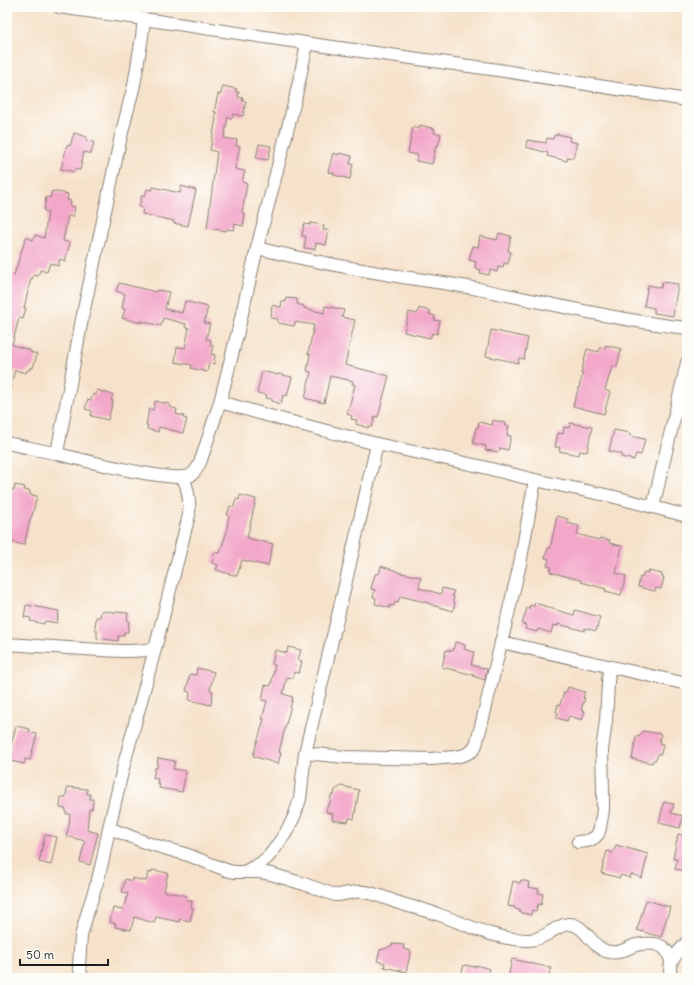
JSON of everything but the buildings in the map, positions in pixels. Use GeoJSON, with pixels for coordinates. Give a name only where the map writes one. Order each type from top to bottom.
{"type":"FeatureCollection","features":[{"type":"Feature","properties":{"kind":"street"},"geometry":{"type":"LineString","coordinates":[[59,7],[307,44],[498,70],[687,100]]}},
{"type":"Feature","properties":{"kind":"street"},"geometry":{"type":"LineString","coordinates":[[57,454],[83,314],[121,136],[134,86],[144,19]]}},
{"type":"Feature","properties":{"kind":"street"},"geometry":{"type":"LineString","coordinates":[[7,443],[156,475],[183,477],[191,475],[197,468],[220,402],[257,248],[295,100],[307,44]]}},
{"type":"Feature","properties":{"kind":"street"},"geometry":{"type":"LineString","coordinates":[[257,248],[342,267],[478,289],[608,316],[687,328]]}},
{"type":"Feature","properties":{"kind":"street"},"geometry":{"type":"LineString","coordinates":[[653,506],[687,362]]}},
{"type":"Feature","properties":{"kind":"street"},"geometry":{"type":"LineString","coordinates":[[220,402],[377,444],[653,506],[687,516]]}},
{"type":"Feature","properties":{"kind":"street"},"geometry":{"type":"LineString","coordinates":[[246,871],[261,863],[268,857],[285,834],[294,817],[300,799],[305,753],[341,604],[377,444]]}},
{"type":"Feature","properties":{"kind":"street"},"geometry":{"type":"LineString","coordinates":[[83,978],[79,964],[81,936],[86,914],[100,873],[123,768],[189,515],[190,507],[188,491],[183,477]]}},
{"type":"Feature","properties":{"kind":"street"},"geometry":{"type":"LineString","coordinates":[[305,753],[345,757],[431,759],[464,756],[472,751],[476,745],[520,564],[535,480]]}},
{"type":"Feature","properties":{"kind":"street"},"geometry":{"type":"LineString","coordinates":[[501,642],[687,684]]}},
{"type":"Feature","properties":{"kind":"street"},"geometry":{"type":"LineString","coordinates":[[7,644],[138,652],[155,649]]}},
{"type":"Feature","properties":{"kind":"street"},"geometry":{"type":"LineString","coordinates":[[578,842],[587,841],[594,838],[598,834],[600,828],[603,790],[602,750],[606,721],[609,666]]}},
{"type":"Feature","properties":{"kind":"street"},"geometry":{"type":"LineString","coordinates":[[109,828],[148,843],[188,855],[226,870],[234,872],[246,871],[271,874],[335,895],[359,891],[375,894],[440,915],[490,934],[528,940],[538,938],[560,926],[574,924],[581,929],[601,950],[618,952],[646,943],[655,944],[666,950],[671,962]]}},
{"type":"Feature","properties":{"kind":"street"},"geometry":{"type":"LineString","coordinates":[[672,978],[669,969],[671,962],[687,942]]}}]}
